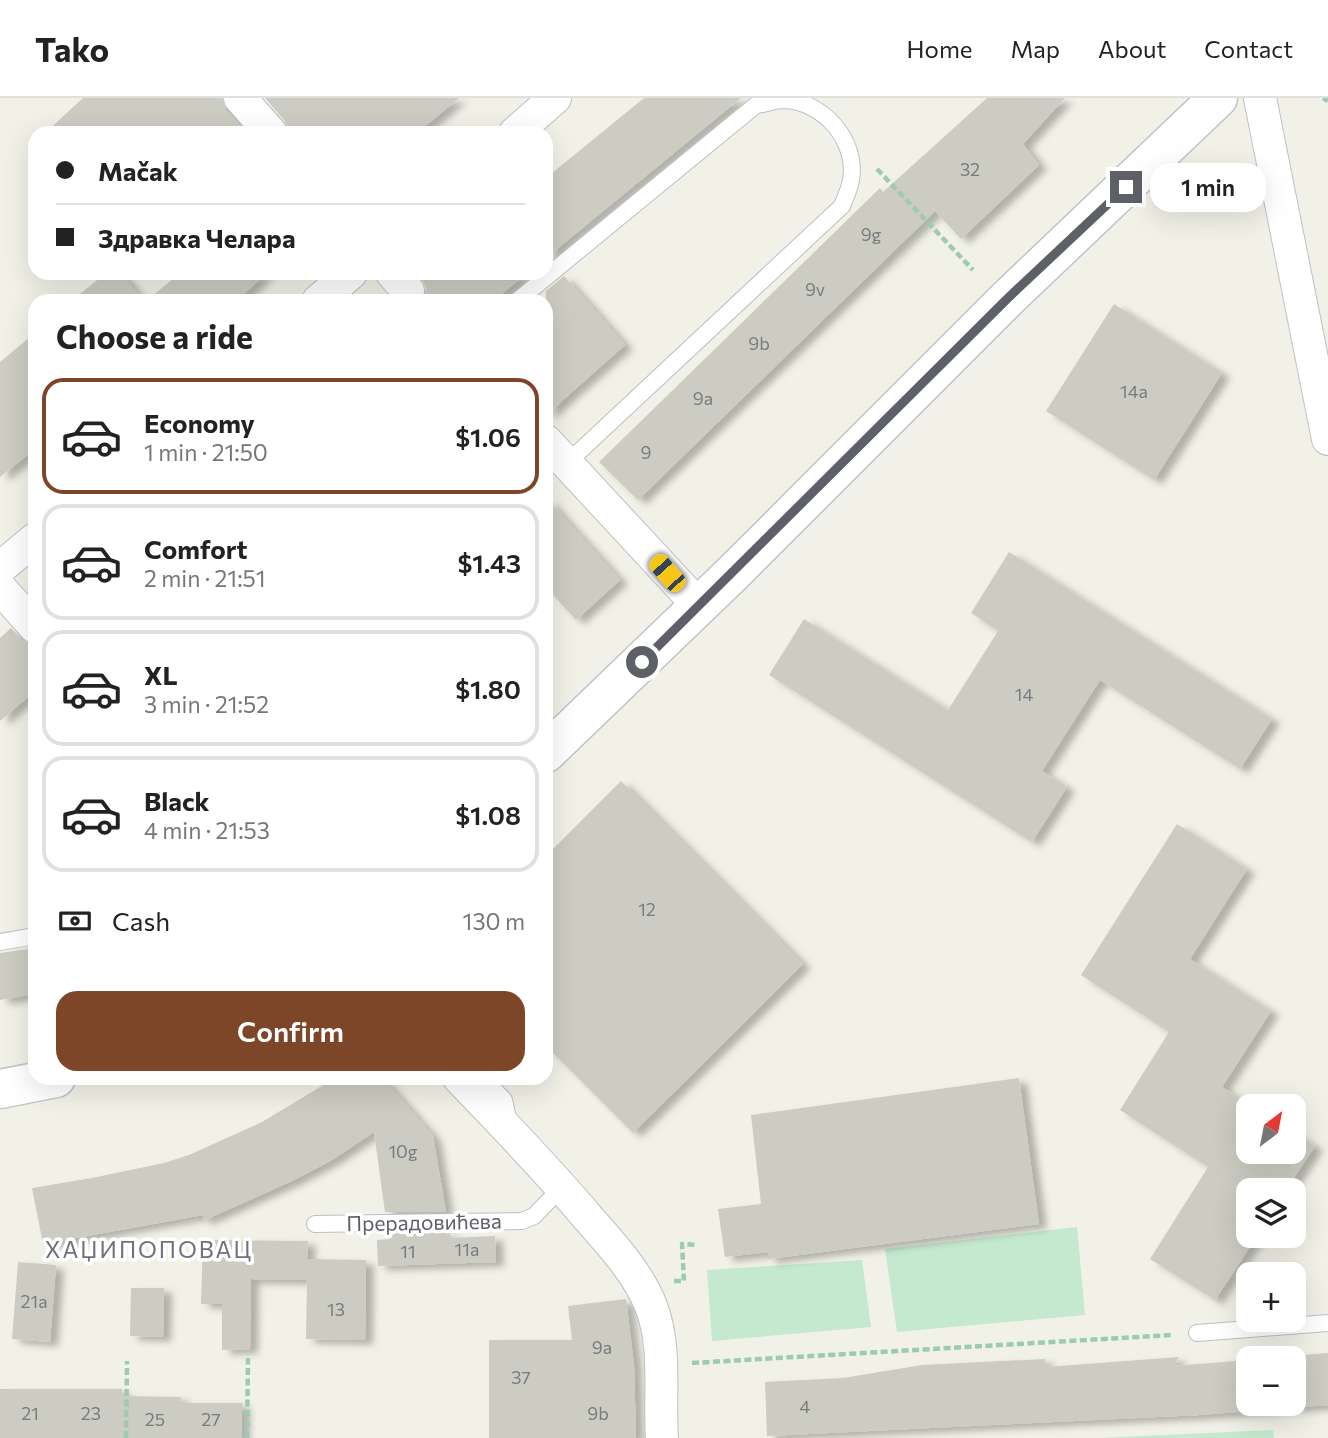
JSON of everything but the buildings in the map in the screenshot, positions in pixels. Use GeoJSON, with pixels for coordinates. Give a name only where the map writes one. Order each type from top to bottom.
{"type":"FeatureCollection","features":[{"type":"Feature","properties":{"kind":"main road"},"geometry":{"type":"LineString","coordinates":[[553,746],[699,606],[1009,297],[1218,98]]}},
{"type":"Feature","properties":{"kind":"main road"},"geometry":{"type":"LineString","coordinates":[[0,1089],[28,1084]]}},
{"type":"Feature","properties":{"kind":"street"},"geometry":{"type":"LineString","coordinates":[[240,98],[265,126]]}},
{"type":"Feature","properties":{"kind":"street"},"geometry":{"type":"LineString","coordinates":[[522,126],[555,98]]}},
{"type":"Feature","properties":{"kind":"street"},"geometry":{"type":"LineString","coordinates":[[1260,98],[1328,439]]}},
{"type":"Feature","properties":{"kind":"street"},"geometry":{"type":"LineString","coordinates":[[326,294],[343,280]]}},
{"type":"Feature","properties":{"kind":"street"},"geometry":{"type":"LineString","coordinates":[[556,452],[699,606]]}},
{"type":"Feature","properties":{"kind":"street"},"geometry":{"type":"LineString","coordinates":[[0,568],[28,545]]}},
{"type":"Feature","properties":{"kind":"street"},"geometry":{"type":"LineString","coordinates":[[0,588],[28,619]]}},
{"type":"Feature","properties":{"kind":"street"},"geometry":{"type":"LineString","coordinates":[[466,1085],[562,1187],[605,1237],[642,1287],[652,1308],[661,1365],[662,1438]]}},
{"type":"Feature","properties":{"kind":"lane"},"geometry":{"type":"LineString","coordinates":[[553,271],[756,105],[785,100],[813,107],[836,125],[849,150],[852,179],[842,206],[556,452]]}},
{"type":"Feature","properties":{"kind":"lane"},"geometry":{"type":"LineString","coordinates":[[526,294],[543,280]]}},
{"type":"Feature","properties":{"kind":"lane"},"geometry":{"type":"LineString","coordinates":[[0,942],[28,937]]}},
{"type":"Feature","properties":{"kind":"lane"},"geometry":{"type":"LineString","coordinates":[[490,1085],[504,1100],[512,1134]]}},
{"type":"Feature","properties":{"kind":"lane","name":"Прерадовићева"},"geometry":{"type":"LineString","coordinates":[[315,1224],[522,1221],[534,1216],[562,1187]]}},
{"type":"Feature","properties":{"kind":"lane"},"geometry":{"type":"LineString","coordinates":[[1197,1333],[1328,1323]]}},
{"type":"Feature","properties":{"kind":"path"},"geometry":{"type":"LineString","coordinates":[[1323,98],[1328,101]]}},
{"type":"Feature","properties":{"kind":"path"},"geometry":{"type":"LineString","coordinates":[[836,125],[973,270]]}},
{"type":"Feature","properties":{"kind":"path"},"geometry":{"type":"LineString","coordinates":[[665,1281],[684,1281],[682,1244],[698,1245]]}},
{"type":"Feature","properties":{"kind":"path"},"geometry":{"type":"LineString","coordinates":[[661,1365],[1197,1333]]}},
{"type":"Feature","properties":{"kind":"path"},"geometry":{"type":"LineString","coordinates":[[247,1438],[248,1358]]}},
{"type":"Feature","properties":{"kind":"path"},"geometry":{"type":"LineString","coordinates":[[126,1438],[127,1361]]}},
{"type":"Feature","properties":{"kind":"green space"},"geometry":{"type":"Polygon","coordinates":[[[1077,1227],[1085,1315],[897,1332],[885,1249],[1077,1227]]]}},
{"type":"Feature","properties":{"kind":"green space"},"geometry":{"type":"Polygon","coordinates":[[[862,1260],[871,1327],[712,1341],[707,1270],[862,1260]]]}},
{"type":"Feature","properties":{"kind":"green space"},"geometry":{"type":"Polygon","coordinates":[[[1273,1430],[1274,1438],[1100,1438],[1273,1430]]]}},
{"type":"Feature","properties":{"kind":"district","name":"ХАЏИПОПОВАЦ"},"geometry":{"type":"Point","coordinates":[149,1250]}},
{"type":"Feature","properties":{"kind":"route"},"geometry":{"type":"LineString","coordinates":[[642,662],[1009,297],[1126,187]]}}]}
